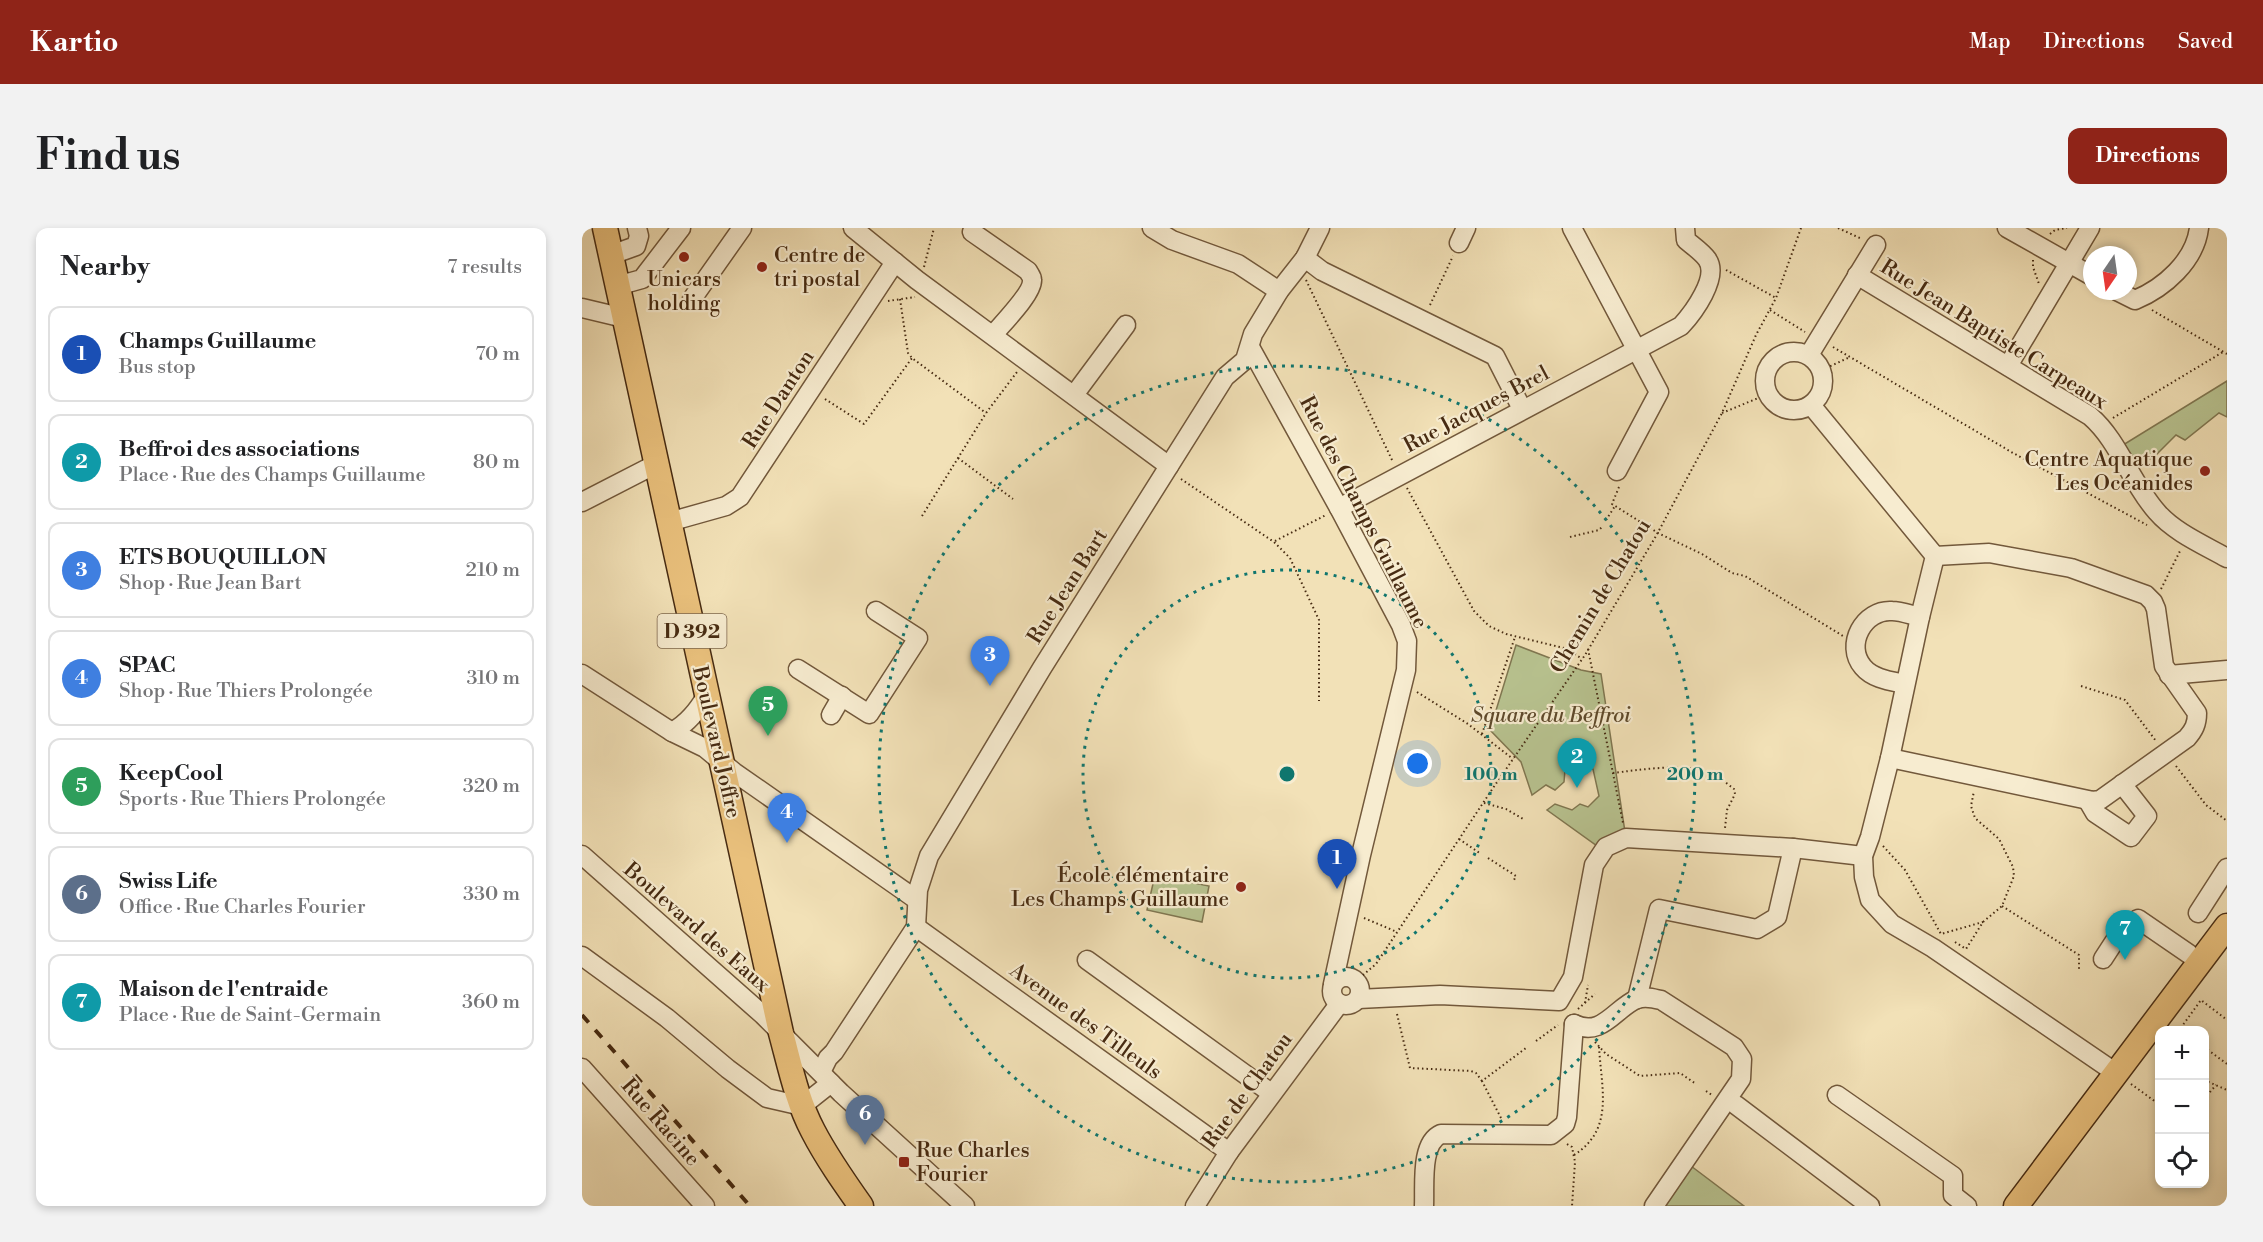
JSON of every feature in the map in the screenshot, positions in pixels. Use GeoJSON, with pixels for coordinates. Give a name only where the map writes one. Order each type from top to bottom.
{"type":"FeatureCollection","features":[{"type":"Feature","properties":{"kind":"main road","name":"Boulevard Joffre"},"geometry":{"type":"LineString","coordinates":[[605,228],[781,1033],[802,1106],[825,1153],[861,1206]]}},
{"type":"Feature","properties":{"kind":"main road"},"geometry":{"type":"LineString","coordinates":[[2016,1206],[2121,1077],[2227,926]]}},
{"type":"Feature","properties":{"kind":"street"},"geometry":{"type":"LineString","coordinates":[[617,286],[648,286],[681,228]]}},
{"type":"Feature","properties":{"kind":"street"},"geometry":{"type":"LineString","coordinates":[[692,299],[742,228]]}},
{"type":"Feature","properties":{"kind":"street","name":"Rue Jean Bart"},"geometry":{"type":"LineString","coordinates":[[916,927],[917,900],[924,873],[935,846],[1036,677],[1225,377],[1245,360],[1253,334],[1279,291],[1301,263],[1320,228]]}},
{"type":"Feature","properties":{"kind":"street"},"geometry":{"type":"LineString","coordinates":[[1572,228],[1659,393],[1617,471]]}},
{"type":"Feature","properties":{"kind":"street"},"geometry":{"type":"LineString","coordinates":[[1685,228],[1686,240],[1708,260]]}},
{"type":"Feature","properties":{"kind":"street"},"geometry":{"type":"LineString","coordinates":[[2007,228],[2083,271]]}},
{"type":"Feature","properties":{"kind":"street"},"geometry":{"type":"LineString","coordinates":[[2008,366],[2090,228]]}},
{"type":"Feature","properties":{"kind":"street"},"geometry":{"type":"LineString","coordinates":[[2137,298],[2165,284],[2198,240],[2199,228]]}},
{"type":"Feature","properties":{"kind":"street"},"geometry":{"type":"LineString","coordinates":[[855,229],[924,285],[1074,395],[1168,468]]}},
{"type":"Feature","properties":{"kind":"street"},"geometry":{"type":"LineString","coordinates":[[611,255],[636,246],[644,231]]}},
{"type":"Feature","properties":{"kind":"street"},"geometry":{"type":"LineString","coordinates":[[1162,231],[1238,264],[1279,291]]}},
{"type":"Feature","properties":{"kind":"street"},"geometry":{"type":"LineString","coordinates":[[972,232],[1028,271],[1031,276],[1032,281],[1028,292],[993,335]]}},
{"type":"Feature","properties":{"kind":"street","name":"Rue Jean Baptiste Carpeaux"},"geometry":{"type":"LineString","coordinates":[[1814,348],[1876,245]]}},
{"type":"Feature","properties":{"kind":"street","name":"Rue Jacques Brel"},"geometry":{"type":"LineString","coordinates":[[1339,508],[1681,326],[1688,319],[1710,280],[1712,272],[1708,260]]}},
{"type":"Feature","properties":{"kind":"street","name":"Rue Danton"},"geometry":{"type":"LineString","coordinates":[[669,522],[726,506],[740,498],[895,262]]}},
{"type":"Feature","properties":{"kind":"street"},"geometry":{"type":"LineString","coordinates":[[1301,263],[1423,319],[1495,356],[1522,409]]}},
{"type":"Feature","properties":{"kind":"street","name":"Rue Jean Baptiste Carpeaux"},"geometry":{"type":"LineString","coordinates":[[1857,275],[2090,416],[2101,426],[2136,484],[2158,513],[2169,524],[2227,558]]}},
{"type":"Feature","properties":{"kind":"street"},"geometry":{"type":"LineString","coordinates":[[582,308],[624,318]]}},
{"type":"Feature","properties":{"kind":"street"},"geometry":{"type":"LineString","coordinates":[[1074,395],[1126,325]]}},
{"type":"Feature","properties":{"kind":"street","name":"Rue des Champs Guillaume"},"geometry":{"type":"LineString","coordinates":[[1250,347],[1339,508],[1407,641],[1408,652],[1402,684],[1333,984]]}},
{"type":"Feature","properties":{"kind":"street"},"geometry":{"type":"LineString","coordinates":[[1814,348],[1817,362],[1822,370],[1824,380],[1822,389],[1818,398],[1811,405],[1796,410],[1787,409],[1773,401],[1768,394],[1766,375],[1774,360],[1791,352],[1814,348]]}},
{"type":"Feature","properties":{"kind":"street"},"geometry":{"type":"LineString","coordinates":[[1811,405],[1935,556]]}},
{"type":"Feature","properties":{"kind":"street"},"geometry":{"type":"LineString","coordinates":[[582,502],[656,464]]}},
{"type":"Feature","properties":{"kind":"street"},"geometry":{"type":"LineString","coordinates":[[1890,758],[2088,801],[2100,800],[2187,738],[2194,730],[2197,713],[2164,666],[2158,615],[2153,602],[2136,590],[2071,568],[1989,554],[1935,556]]}},
{"type":"Feature","properties":{"kind":"street"},"geometry":{"type":"LineString","coordinates":[[1935,556],[1890,758],[1863,856],[1864,877],[1870,900],[1892,924],[1937,941],[2121,1077]]}},
{"type":"Feature","properties":{"kind":"street"},"geometry":{"type":"LineString","coordinates":[[1905,684],[1882,679],[1863,668],[1855,652],[1855,643],[1858,630],[1864,622],[1881,612],[1892,610],[1920,617]]}},
{"type":"Feature","properties":{"kind":"street"},"geometry":{"type":"LineString","coordinates":[[798,669],[870,714],[918,638],[876,611]]}},
{"type":"Feature","properties":{"kind":"street"},"geometry":{"type":"LineString","coordinates":[[2169,675],[2227,670]]}},
{"type":"Feature","properties":{"kind":"street"},"geometry":{"type":"LineString","coordinates":[[582,674],[672,732],[705,748],[734,772],[917,900]]}},
{"type":"Feature","properties":{"kind":"street"},"geometry":{"type":"LineString","coordinates":[[672,732],[683,726],[698,711],[707,695]]}},
{"type":"Feature","properties":{"kind":"street"},"geometry":{"type":"LineString","coordinates":[[831,715],[842,696]]}},
{"type":"Feature","properties":{"kind":"street"},"geometry":{"type":"LineString","coordinates":[[2088,801],[2095,813],[2131,837],[2147,816],[2122,784]]}},
{"type":"Feature","properties":{"kind":"street"},"geometry":{"type":"LineString","coordinates":[[1559,1001],[1573,977],[1594,864],[1606,847],[1626,838],[1793,848],[1863,856]]}},
{"type":"Feature","properties":{"kind":"street"},"geometry":{"type":"LineString","coordinates":[[1637,999],[1659,909],[1757,929],[1777,917],[1793,848]]}},
{"type":"Feature","properties":{"kind":"street"},"geometry":{"type":"LineString","coordinates":[[2227,852],[2223,858],[2227,861]]}},
{"type":"Feature","properties":{"kind":"street","name":"Boulevard des Eaux"},"geometry":{"type":"LineString","coordinates":[[582,855],[758,1010],[781,1033]]}},
{"type":"Feature","properties":{"kind":"street"},"geometry":{"type":"LineString","coordinates":[[2198,913],[2227,868]]}},
{"type":"Feature","properties":{"kind":"street"},"geometry":{"type":"LineString","coordinates":[[2103,958],[2116,939],[2125,939],[2141,913],[2189,954]]}},
{"type":"Feature","properties":{"kind":"street"},"geometry":{"type":"LineString","coordinates":[[582,956],[667,1018],[767,1098],[802,1106],[826,1078],[828,1058],[916,927]]}},
{"type":"Feature","properties":{"kind":"street","name":"Avenue des Tilleuls"},"geometry":{"type":"LineString","coordinates":[[916,927],[1228,1152]]}},
{"type":"Feature","properties":{"kind":"street"},"geometry":{"type":"LineString","coordinates":[[1088,960],[1271,1093]]}},
{"type":"Feature","properties":{"kind":"street"},"geometry":{"type":"LineString","coordinates":[[1357,990],[1352,1004],[1339,1004],[1332,993],[1333,984],[1344,977],[1357,990],[1393,997],[1440,995],[1559,1001]]}},
{"type":"Feature","properties":{"kind":"street"},"geometry":{"type":"LineString","coordinates":[[1576,1024],[1603,1024],[1637,999],[1648,997],[1662,1000],[1734,1047],[1742,1059],[1741,1079],[1654,1206]]}},
{"type":"Feature","properties":{"kind":"street"},"geometry":{"type":"LineString","coordinates":[[1424,1206],[1427,1150],[1431,1140],[1442,1134],[1551,1135],[1565,1124],[1568,1117],[1576,1024],[1559,1001]]}},
{"type":"Feature","properties":{"kind":"street","name":"Rue de Chatou"},"geometry":{"type":"LineString","coordinates":[[1195,1206],[1228,1152],[1339,1004]]}},
{"type":"Feature","properties":{"kind":"street"},"geometry":{"type":"LineString","coordinates":[[781,1033],[826,1078],[965,1206]]}},
{"type":"Feature","properties":{"kind":"street","name":"Rue Racine"},"geometry":{"type":"LineString","coordinates":[[582,1068],[705,1206]]}},
{"type":"Feature","properties":{"kind":"street"},"geometry":{"type":"LineString","coordinates":[[1837,1095],[1953,1176],[1953,1195],[1967,1206]]}},
{"type":"Feature","properties":{"kind":"street"},"geometry":{"type":"LineString","coordinates":[[1736,1106],[1870,1206]]}},
{"type":"Feature","properties":{"kind":"path"},"geometry":{"type":"LineString","coordinates":[[871,298],[881,302],[921,296],[924,285],[923,272],[933,228]]}},
{"type":"Feature","properties":{"kind":"path","name":"Chemin de Chatou"},"geometry":{"type":"LineString","coordinates":[[1357,990],[1582,659],[1658,533],[1722,413],[1756,335],[1776,298],[1801,228]]}},
{"type":"Feature","properties":{"kind":"path"},"geometry":{"type":"LineString","coordinates":[[1838,228],[1876,245]]}},
{"type":"Feature","properties":{"kind":"path"},"geometry":{"type":"LineString","coordinates":[[1423,319],[1462,236]]}},
{"type":"Feature","properties":{"kind":"path"},"geometry":{"type":"LineString","coordinates":[[1708,260],[1776,298]]}},
{"type":"Feature","properties":{"kind":"path"},"geometry":{"type":"LineString","coordinates":[[1301,263],[1304,276],[1400,475],[1474,610],[1489,626],[1515,637],[1568,649],[1582,659]]}},
{"type":"Feature","properties":{"kind":"path"},"geometry":{"type":"LineString","coordinates":[[900,299],[909,353],[912,358],[986,413]]}},
{"type":"Feature","properties":{"kind":"path"},"geometry":{"type":"LineString","coordinates":[[2134,300],[2227,354]]}},
{"type":"Feature","properties":{"kind":"path"},"geometry":{"type":"LineString","coordinates":[[1770,310],[1814,348],[1850,357],[2013,453],[2154,529]]}},
{"type":"Feature","properties":{"kind":"path"},"geometry":{"type":"LineString","coordinates":[[2101,426],[2223,352]]}},
{"type":"Feature","properties":{"kind":"path"},"geometry":{"type":"LineString","coordinates":[[1822,370],[1850,357]]}},
{"type":"Feature","properties":{"kind":"path"},"geometry":{"type":"LineString","coordinates":[[811,389],[864,424],[912,358]]}},
{"type":"Feature","properties":{"kind":"path"},"geometry":{"type":"LineString","coordinates":[[922,516],[986,413],[1026,360]]}},
{"type":"Feature","properties":{"kind":"path"},"geometry":{"type":"LineString","coordinates":[[1722,413],[1768,394]]}},
{"type":"Feature","properties":{"kind":"path"},"geometry":{"type":"LineString","coordinates":[[957,457],[1013,499]]}},
{"type":"Feature","properties":{"kind":"path"},"geometry":{"type":"LineString","coordinates":[[1168,468],[1274,542],[1290,558],[1319,620],[1319,701]]}},
{"type":"Feature","properties":{"kind":"path"},"geometry":{"type":"LineString","coordinates":[[1617,471],[1623,478],[1612,504],[1658,533],[1702,554],[1732,573],[1745,576],[1855,643]]}},
{"type":"Feature","properties":{"kind":"path"},"geometry":{"type":"LineString","coordinates":[[1606,520],[1615,506]]}},
{"type":"Feature","properties":{"kind":"path"},"geometry":{"type":"LineString","coordinates":[[1274,542],[1339,508]]}},
{"type":"Feature","properties":{"kind":"path"},"geometry":{"type":"LineString","coordinates":[[1570,537],[1599,530],[1602,527]]}},
{"type":"Feature","properties":{"kind":"path"},"geometry":{"type":"LineString","coordinates":[[2153,602],[2189,535]]}},
{"type":"Feature","properties":{"kind":"path"},"geometry":{"type":"LineString","coordinates":[[1482,735],[1515,637]]}},
{"type":"Feature","properties":{"kind":"path"},"geometry":{"type":"LineString","coordinates":[[1588,649],[1626,838]]}},
{"type":"Feature","properties":{"kind":"path"},"geometry":{"type":"LineString","coordinates":[[1402,684],[1430,699],[1513,759]]}},
{"type":"Feature","properties":{"kind":"path"},"geometry":{"type":"LineString","coordinates":[[2080,686],[2125,700],[2159,745]]}},
{"type":"Feature","properties":{"kind":"path"},"geometry":{"type":"LineString","coordinates":[[2175,765],[2206,805],[2227,821]]}},
{"type":"Feature","properties":{"kind":"path"},"geometry":{"type":"LineString","coordinates":[[1613,773],[1640,769],[1702,769],[1724,782],[1734,789],[1736,794],[1727,810],[1724,844]]}},
{"type":"Feature","properties":{"kind":"path"},"geometry":{"type":"LineString","coordinates":[[1937,941],[1983,922],[2002,906],[2014,876],[2013,867],[1999,839],[1975,818],[1971,806],[1977,777]]}},
{"type":"Feature","properties":{"kind":"path"},"geometry":{"type":"LineString","coordinates":[[1483,803],[1506,809],[1523,819]]}},
{"type":"Feature","properties":{"kind":"path"},"geometry":{"type":"LineString","coordinates":[[1870,837],[1880,842],[1905,870],[1921,901],[1937,941]]}},
{"type":"Feature","properties":{"kind":"path"},"geometry":{"type":"LineString","coordinates":[[1459,839],[1481,854]]}},
{"type":"Feature","properties":{"kind":"path"},"geometry":{"type":"LineString","coordinates":[[1488,858],[1516,876],[1514,880]]}},
{"type":"Feature","properties":{"kind":"path"},"geometry":{"type":"LineString","coordinates":[[2002,906],[2079,955],[2079,970]]}},
{"type":"Feature","properties":{"kind":"path"},"geometry":{"type":"LineString","coordinates":[[1347,919],[1357,916],[1366,918],[1397,932]]}},
{"type":"Feature","properties":{"kind":"path"},"geometry":{"type":"LineString","coordinates":[[1937,941],[1966,949],[1983,922]]}},
{"type":"Feature","properties":{"kind":"path"},"geometry":{"type":"LineString","coordinates":[[1536,1041],[1576,1024],[1595,994]]}},
{"type":"Feature","properties":{"kind":"path"},"geometry":{"type":"LineString","coordinates":[[1393,997],[1410,1068],[1476,1073],[1503,1123],[1499,1134]]}},
{"type":"Feature","properties":{"kind":"path"},"geometry":{"type":"LineString","coordinates":[[2182,1026],[2200,999],[2227,1020]]}},
{"type":"Feature","properties":{"kind":"path"},"geometry":{"type":"LineString","coordinates":[[1576,1024],[1606,1054],[1640,1076],[1680,1072],[1696,1084]]}},
{"type":"Feature","properties":{"kind":"path"},"geometry":{"type":"LineString","coordinates":[[1574,1155],[1589,1145],[1604,1112],[1599,1045]]}},
{"type":"Feature","properties":{"kind":"path"},"geometry":{"type":"LineString","coordinates":[[1482,1081],[1526,1048]]}},
{"type":"Feature","properties":{"kind":"path"},"geometry":{"type":"LineString","coordinates":[[2209,1050],[2227,1064]]}},
{"type":"Feature","properties":{"kind":"path"},"geometry":{"type":"LineString","coordinates":[[2121,1077],[2155,1101]]}},
{"type":"Feature","properties":{"kind":"path"},"geometry":{"type":"LineString","coordinates":[[2209,1082],[2227,1089]]}},
{"type":"Feature","properties":{"kind":"path"},"geometry":{"type":"LineString","coordinates":[[2209,1095],[2216,1085]]}},
{"type":"Feature","properties":{"kind":"path"},"geometry":{"type":"LineString","coordinates":[[1551,1135],[1572,1147],[1575,1162],[1572,1206]]}},
{"type":"Feature","properties":{"kind":"green space"},"geometry":{"type":"Polygon","coordinates":[[[2227,381],[2227,417],[2219,413],[2185,440],[2176,435],[2152,459],[2142,458],[2138,463],[2123,445],[2227,381]]]}},
{"type":"Feature","properties":{"kind":"green space","name":"Square du Beffroi"},"geometry":{"type":"Polygon","coordinates":[[[1516,645],[1581,670],[1601,674],[1625,832],[1600,848],[1547,810],[1555,804],[1572,810],[1580,804],[1588,807],[1599,796],[1593,769],[1572,763],[1565,770],[1564,782],[1555,790],[1546,785],[1532,795],[1521,762],[1490,730],[1516,645]]]}},
{"type":"Feature","properties":{"kind":"green space"},"geometry":{"type":"Polygon","coordinates":[[[1155,875],[1209,886],[1202,922],[1147,910],[1155,875]]]}},
{"type":"Feature","properties":{"kind":"green space"},"geometry":{"type":"Polygon","coordinates":[[[1691,1166],[1744,1206],[1664,1206],[1691,1166]]]}},
{"type":"Feature","properties":{"kind":"railway"},"geometry":{"type":"LineString","coordinates":[[582,1015],[750,1206]]}},
{"type":"Feature","properties":{"kind":"place","name":"Unicars holding"},"geometry":{"type":"Point","coordinates":[684,257]}},
{"type":"Feature","properties":{"kind":"place","name":"Centre de tri postal"},"geometry":{"type":"Point","coordinates":[762,267]}},
{"type":"Feature","properties":{"kind":"place","name":"Centre Aquatique Les Océanides"},"geometry":{"type":"Point","coordinates":[2205,471]}},
{"type":"Feature","properties":{"kind":"place","name":"ETS BOUQUILLON"},"geometry":{"type":"Point","coordinates":[990,686]}},
{"type":"Feature","properties":{"kind":"place","name":"KeepCool"},"geometry":{"type":"Point","coordinates":[768,736]}},
{"type":"Feature","properties":{"kind":"place","name":"Beffroi des associations"},"geometry":{"type":"Point","coordinates":[1577,788]}},
{"type":"Feature","properties":{"kind":"place","name":"SPAC"},"geometry":{"type":"Point","coordinates":[787,843]}},
{"type":"Feature","properties":{"kind":"place","name":"École élémentaire Les Champs Guillaume"},"geometry":{"type":"Point","coordinates":[1241,887]}},
{"type":"Feature","properties":{"kind":"place","name":"Champs Guillaume"},"geometry":{"type":"Point","coordinates":[1337,889]}},
{"type":"Feature","properties":{"kind":"place","name":"Maison de l'entraide"},"geometry":{"type":"Point","coordinates":[2125,960]}},
{"type":"Feature","properties":{"kind":"place","name":"Swiss Life"},"geometry":{"type":"Point","coordinates":[865,1145]}},
{"type":"Feature","properties":{"kind":"place","name":"Rue Charles Fourier"},"geometry":{"type":"Point","coordinates":[904,1162]}}]}
